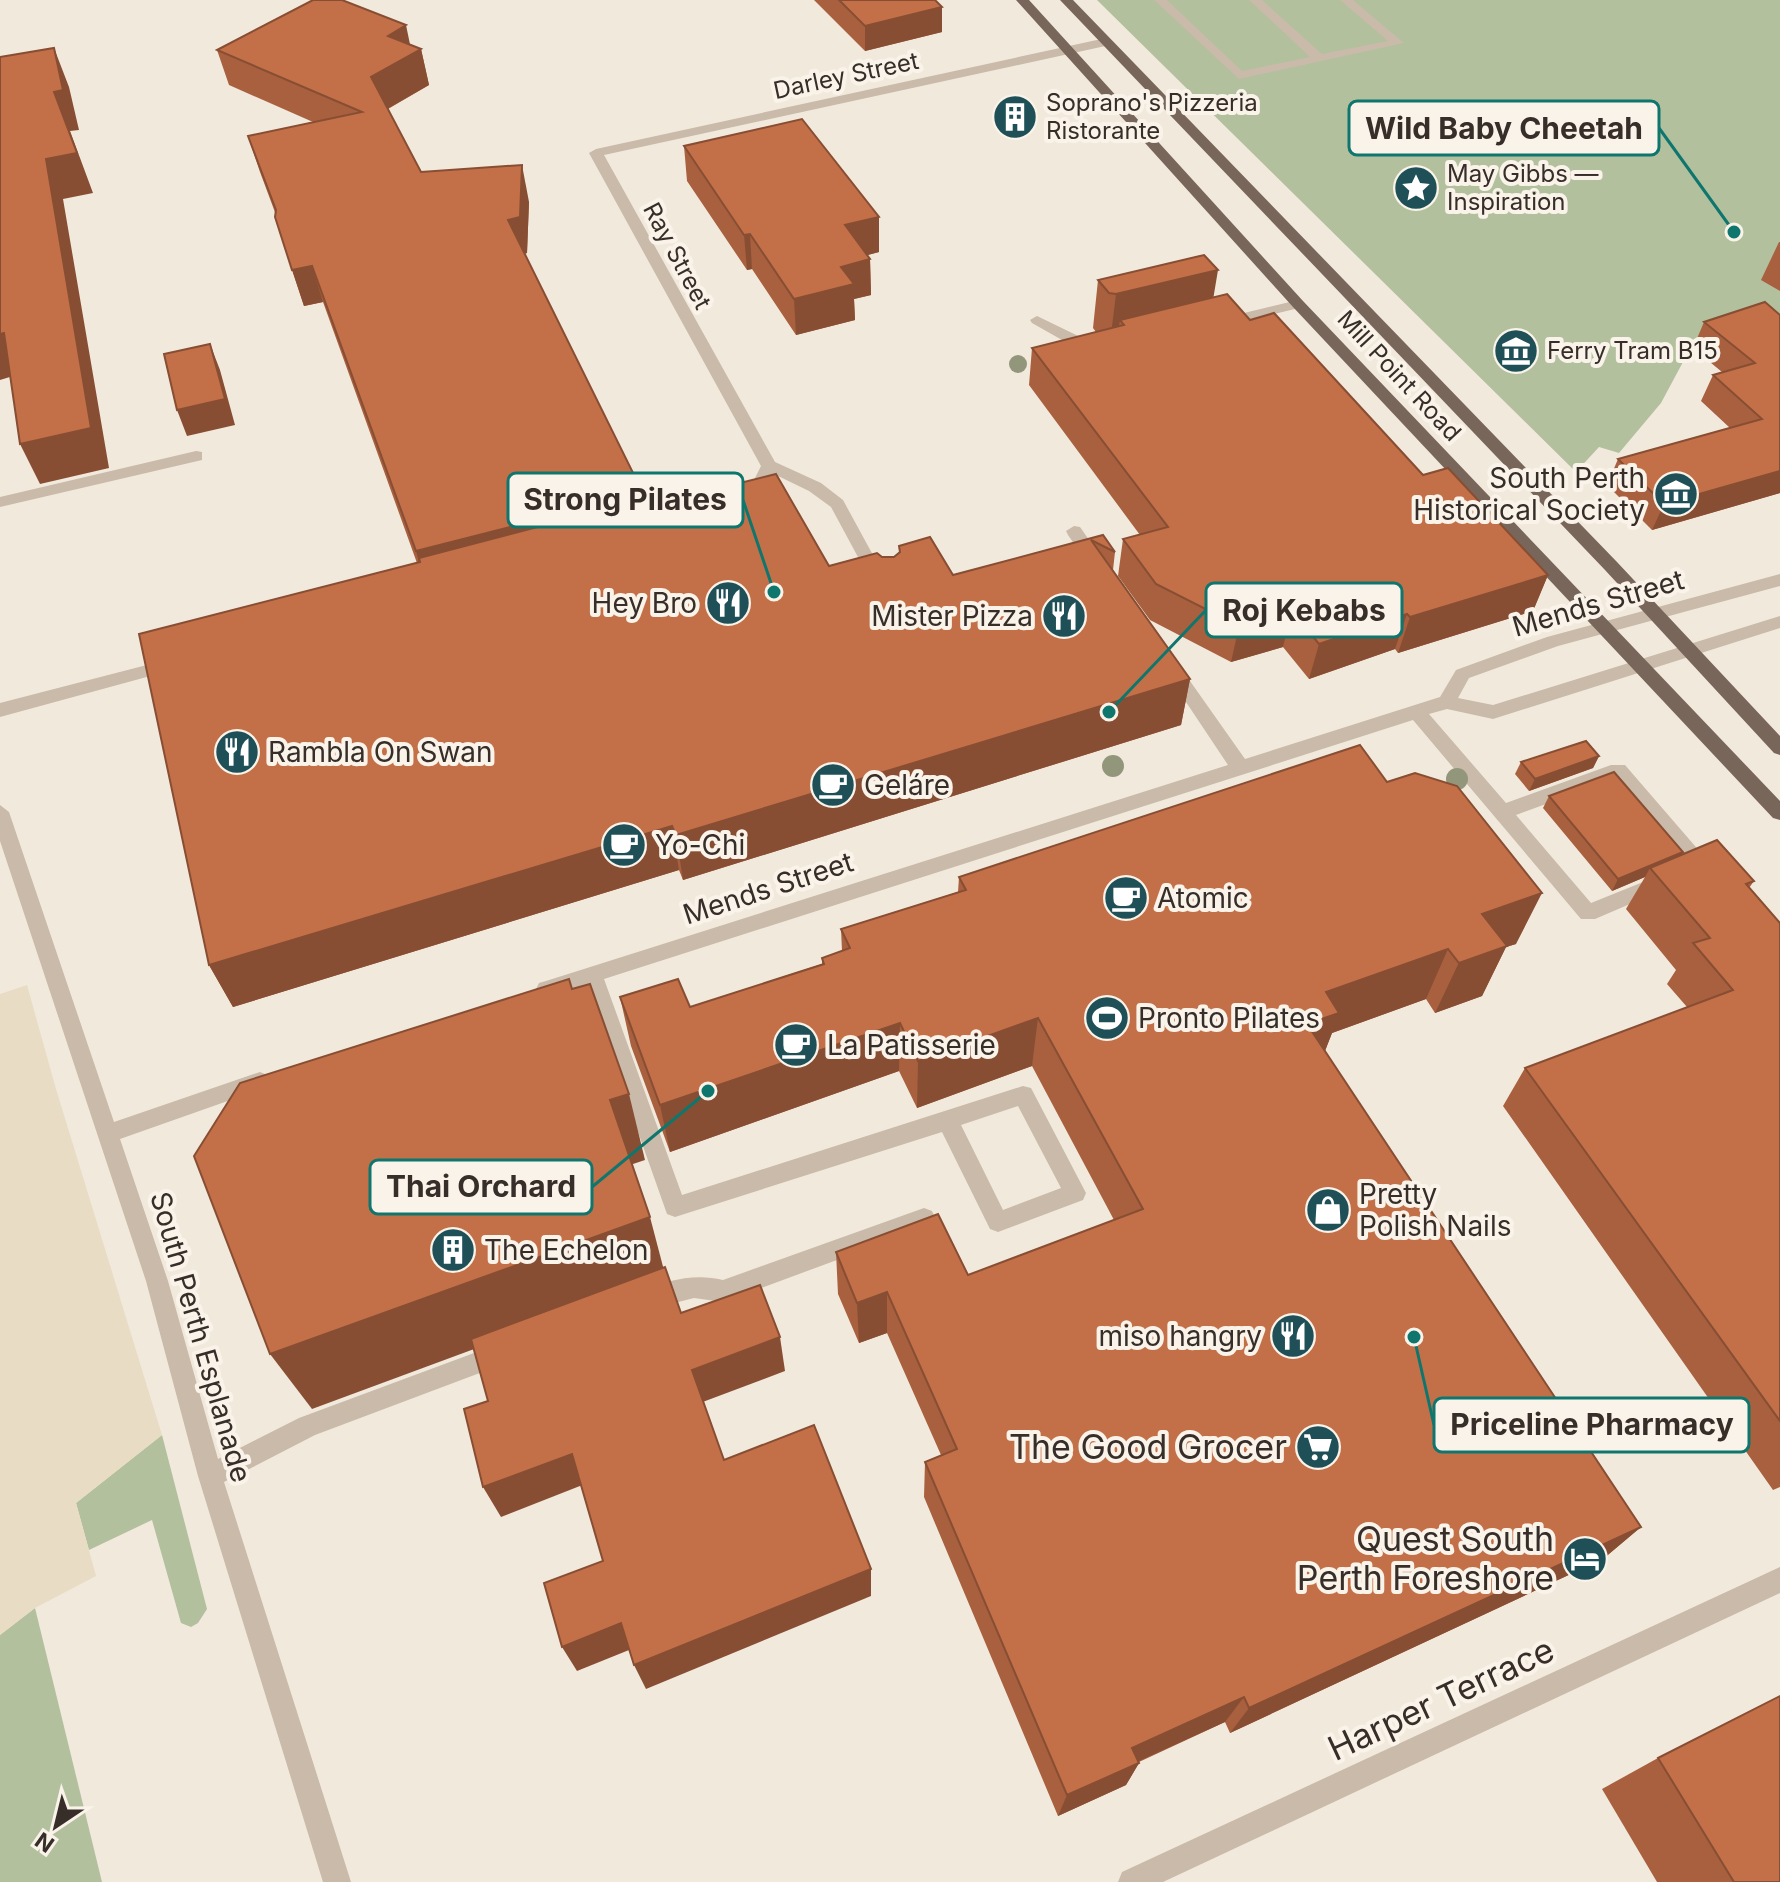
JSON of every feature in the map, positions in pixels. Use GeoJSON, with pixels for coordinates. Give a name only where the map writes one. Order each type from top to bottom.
{"type":"FeatureCollection","features":[{"type":"Feature","properties":{"kind":"main road","name":"Mill Point Road"},"geometry":{"type":"LineString","coordinates":[[1022,0],[1298,304],[1780,813]]}},
{"type":"Feature","properties":{"kind":"main road","name":"Mill Point Road"},"geometry":{"type":"LineString","coordinates":[[1066,0],[1780,748]]}},
{"type":"Feature","properties":{"kind":"street"},"geometry":{"type":"LineString","coordinates":[[1160,0],[1239,75],[1398,43],[1346,0]]}},
{"type":"Feature","properties":{"kind":"street"},"geometry":{"type":"LineString","coordinates":[[1255,0],[1320,59]]}},
{"type":"Feature","properties":{"kind":"street","name":"Darley Street"},"geometry":{"type":"LineString","coordinates":[[596,153],[1106,42]]}},
{"type":"Feature","properties":{"kind":"street","name":"Ray Street"},"geometry":{"type":"LineString","coordinates":[[596,153],[769,466]]}},
{"type":"Feature","properties":{"kind":"street"},"geometry":{"type":"LineString","coordinates":[[1200,328],[1298,304]]}},
{"type":"Feature","properties":{"kind":"street"},"geometry":{"type":"LineString","coordinates":[[1037,320],[1083,346],[1110,350]]}},
{"type":"Feature","properties":{"kind":"street"},"geometry":{"type":"LineString","coordinates":[[0,502],[196,456]]}},
{"type":"Feature","properties":{"kind":"street"},"geometry":{"type":"LineString","coordinates":[[742,507],[758,493],[769,466],[815,487],[837,504],[888,597]]}},
{"type":"Feature","properties":{"kind":"street"},"geometry":{"type":"LineString","coordinates":[[1074,531],[1106,576]]}},
{"type":"Feature","properties":{"kind":"street","name":"Mends Street"},"geometry":{"type":"LineString","coordinates":[[533,993],[1447,702],[1462,674],[1545,644],[1780,580]]}},
{"type":"Feature","properties":{"kind":"street"},"geometry":{"type":"LineString","coordinates":[[1447,702],[1493,712],[1780,622]]}},
{"type":"Feature","properties":{"kind":"street"},"geometry":{"type":"LineString","coordinates":[[1158,649],[1240,767]]}},
{"type":"Feature","properties":{"kind":"street"},"geometry":{"type":"LineString","coordinates":[[0,710],[186,661]]}},
{"type":"Feature","properties":{"kind":"street"},"geometry":{"type":"LineString","coordinates":[[1417,712],[1588,913],[1687,872]]}},
{"type":"Feature","properties":{"kind":"street"},"geometry":{"type":"LineString","coordinates":[[1503,812],[1618,770],[1687,872],[1721,889]]}},
{"type":"Feature","properties":{"kind":"street","name":"South Perth Esplanade"},"geometry":{"type":"LineString","coordinates":[[0,812],[157,1281],[210,1476],[337,1882]]}},
{"type":"Feature","properties":{"kind":"street"},"geometry":{"type":"LineString","coordinates":[[592,974],[675,1207],[946,1118],[953,1131],[998,1222],[1075,1193],[1023,1095],[960,1117],[945,1122],[858,1151],[799,1170]]}},
{"type":"Feature","properties":{"kind":"street"},"geometry":{"type":"LineString","coordinates":[[109,1133],[280,1075]]}},
{"type":"Feature","properties":{"kind":"street"},"geometry":{"type":"LineString","coordinates":[[631,1305],[675,1289],[707,1286],[723,1291],[924,1218]]}},
{"type":"Feature","properties":{"kind":"street"},"geometry":{"type":"LineString","coordinates":[[210,1476],[308,1426],[528,1344]]}},
{"type":"Feature","properties":{"kind":"street","name":"Harper Terrace"},"geometry":{"type":"LineString","coordinates":[[1132,1882],[1780,1580]]}},
{"type":"Feature","properties":{"kind":"green space"},"geometry":{"type":"Polygon","coordinates":[[[1097,0],[1780,0],[1780,333],[1765,320],[1691,347],[1661,403],[1619,453],[1599,447],[1576,472],[1097,0]]]}},
{"type":"Feature","properties":{"kind":"green space"},"geometry":{"type":"Polygon","coordinates":[[[162,1435],[207,1609],[198,1623],[191,1627],[181,1623],[152,1520],[89,1550],[76,1503],[162,1435]]]}},
{"type":"Feature","properties":{"kind":"green space"},"geometry":{"type":"Polygon","coordinates":[[[35,1608],[102,1882],[0,1882],[0,1635],[35,1608]]]}},
{"type":"Feature","properties":{"kind":"shaded area"},"geometry":{"type":"Polygon","coordinates":[[[27,985],[162,1435],[76,1503],[96,1576],[35,1608],[0,1635],[0,994],[27,985]]]}},
{"type":"Feature","properties":{"kind":"building"},"geometry":{"type":"Polygon","coordinates":[[[313,0],[342,0],[406,25],[388,36],[421,49],[371,77],[421,172],[522,165],[520,217],[508,220],[643,493],[416,551],[312,266],[292,270],[275,217],[276,210],[248,136],[362,112],[217,50],[313,0]]]}},
{"type":"Feature","properties":{"kind":"building"},"geometry":{"type":"Polygon","coordinates":[[[839,0],[935,0],[942,7],[865,26],[839,0]]]}},
{"type":"Feature","properties":{"kind":"building"},"geometry":{"type":"Polygon","coordinates":[[[54,48],[63,90],[54,92],[77,153],[46,159],[91,428],[20,444],[4,333],[0,334],[0,57],[54,48]]]}},
{"type":"Feature","properties":{"kind":"building"},"geometry":{"type":"Polygon","coordinates":[[[802,119],[879,217],[845,225],[870,259],[841,267],[854,284],[794,299],[750,234],[744,235],[684,146],[802,119]]]}},
{"type":"Feature","properties":{"kind":"building"},"geometry":{"type":"Polygon","coordinates":[[[1204,255],[1218,270],[1116,294],[1109,293],[1098,280],[1204,255]]]}},
{"type":"Feature","properties":{"kind":"building"},"geometry":{"type":"Polygon","coordinates":[[[1227,294],[1250,320],[1274,313],[1423,475],[1448,468],[1548,575],[1410,617],[1407,614],[1319,644],[1292,611],[1239,626],[1156,584],[1123,539],[1168,527],[1032,348],[1124,325],[1120,320],[1227,294]]]}},
{"type":"Feature","properties":{"kind":"building"},"geometry":{"type":"Polygon","coordinates":[[[1765,302],[1780,315],[1780,471],[1664,504],[1618,459],[1762,419],[1713,375],[1755,363],[1704,322],[1765,302]]]}},
{"type":"Feature","properties":{"kind":"building"},"geometry":{"type":"Polygon","coordinates":[[[210,344],[225,399],[177,410],[164,354],[210,344]]]}},
{"type":"Feature","properties":{"kind":"building"},"geometry":{"type":"Polygon","coordinates":[[[776,474],[829,566],[877,553],[882,557],[894,557],[900,552],[899,546],[930,537],[953,575],[1103,535],[1115,552],[1091,540],[1190,679],[676,835],[672,826],[209,965],[139,634],[420,562],[419,558],[649,498],[652,505],[776,474]]]}},
{"type":"Feature","properties":{"kind":"building"},"geometry":{"type":"Polygon","coordinates":[[[1586,741],[1599,756],[1535,779],[1521,762],[1586,741]]]}},
{"type":"Feature","properties":{"kind":"building"},"geometry":{"type":"Polygon","coordinates":[[[1360,745],[1387,782],[1415,773],[1457,786],[1542,893],[1482,914],[1507,946],[1459,963],[1448,949],[1326,992],[1339,1013],[1307,1024],[1641,1527],[1249,1708],[1244,1697],[1132,1748],[1139,1763],[1067,1795],[925,1462],[957,1449],[887,1292],[857,1303],[836,1252],[938,1214],[968,1275],[1143,1209],[1038,1018],[918,1061],[900,1023],[660,1105],[620,997],[678,979],[690,1007],[824,964],[822,958],[850,948],[841,929],[966,890],[959,877],[1360,745]]]}},
{"type":"Feature","properties":{"kind":"building"},"geometry":{"type":"Polygon","coordinates":[[[1614,772],[1683,852],[1618,879],[1549,796],[1614,772]]]}},
{"type":"Feature","properties":{"kind":"building"},"geometry":{"type":"Polygon","coordinates":[[[1717,840],[1754,881],[1746,884],[1780,923],[1780,1421],[1525,1068],[1733,990],[1693,943],[1710,938],[1650,868],[1717,840]]]}},
{"type":"Feature","properties":{"kind":"building","name":"The Echelon"},"geometry":{"type":"Polygon","coordinates":[[[569,979],[572,989],[590,984],[629,1094],[610,1100],[650,1217],[270,1354],[194,1156],[240,1083],[569,979]]]}},
{"type":"Feature","properties":{"kind":"building"},"geometry":{"type":"Polygon","coordinates":[[[665,1267],[681,1313],[760,1285],[780,1337],[692,1370],[724,1460],[814,1425],[871,1569],[634,1665],[621,1623],[562,1647],[544,1583],[603,1561],[572,1454],[483,1487],[464,1409],[488,1401],[471,1339],[665,1267]]]}},
{"type":"Feature","properties":{"kind":"building"},"geometry":{"type":"Polygon","coordinates":[[[1780,1696],[1780,1882],[1734,1882],[1658,1758],[1780,1696]]]}},
{"type":"Feature","properties":{"kind":"place","name":"Soprano's Pizzeria Ristorante"},"geometry":{"type":"Point","coordinates":[1015,117]}},
{"type":"Feature","properties":{"kind":"place","name":"May Gibbs — Inspiration"},"geometry":{"type":"Point","coordinates":[1416,188]}},
{"type":"Feature","properties":{"kind":"place","name":"Wild Baby Cheetah"},"geometry":{"type":"Point","coordinates":[1734,232]}},
{"type":"Feature","properties":{"kind":"place","name":"Ferry Tram B15"},"geometry":{"type":"Point","coordinates":[1516,351]}},
{"type":"Feature","properties":{"kind":"place","name":"South Perth Historical Society"},"geometry":{"type":"Point","coordinates":[1676,494]}},
{"type":"Feature","properties":{"kind":"place","name":"Strong Pilates"},"geometry":{"type":"Point","coordinates":[774,592]}},
{"type":"Feature","properties":{"kind":"place","name":"Hey Bro"},"geometry":{"type":"Point","coordinates":[728,603]}},
{"type":"Feature","properties":{"kind":"place","name":"Mister Pizza"},"geometry":{"type":"Point","coordinates":[1064,616]}},
{"type":"Feature","properties":{"kind":"place","name":"Roj Kebabs"},"geometry":{"type":"Point","coordinates":[1109,712]}},
{"type":"Feature","properties":{"kind":"place","name":"Rambla On Swan"},"geometry":{"type":"Point","coordinates":[237,752]}},
{"type":"Feature","properties":{"kind":"place","name":"Geláre"},"geometry":{"type":"Point","coordinates":[833,785]}},
{"type":"Feature","properties":{"kind":"place","name":"Yo-Chi"},"geometry":{"type":"Point","coordinates":[624,845]}},
{"type":"Feature","properties":{"kind":"place","name":"Atomic"},"geometry":{"type":"Point","coordinates":[1126,898]}},
{"type":"Feature","properties":{"kind":"place","name":"Pronto Pilates"},"geometry":{"type":"Point","coordinates":[1107,1018]}},
{"type":"Feature","properties":{"kind":"place","name":"La Patisserie"},"geometry":{"type":"Point","coordinates":[796,1045]}},
{"type":"Feature","properties":{"kind":"place","name":"Thai Orchard"},"geometry":{"type":"Point","coordinates":[708,1091]}},
{"type":"Feature","properties":{"kind":"place","name":"Pretty Polish Nails"},"geometry":{"type":"Point","coordinates":[1328,1210]}},
{"type":"Feature","properties":{"kind":"place","name":"The Echelon"},"geometry":{"type":"Point","coordinates":[453,1250]}},
{"type":"Feature","properties":{"kind":"place","name":"miso hangry"},"geometry":{"type":"Point","coordinates":[1293,1336]}},
{"type":"Feature","properties":{"kind":"place","name":"Priceline Pharmacy"},"geometry":{"type":"Point","coordinates":[1414,1337]}},
{"type":"Feature","properties":{"kind":"place","name":"The Good Grocer"},"geometry":{"type":"Point","coordinates":[1318,1447]}},
{"type":"Feature","properties":{"kind":"place","name":"Quest South Perth Foreshore"},"geometry":{"type":"Point","coordinates":[1585,1559]}}]}
